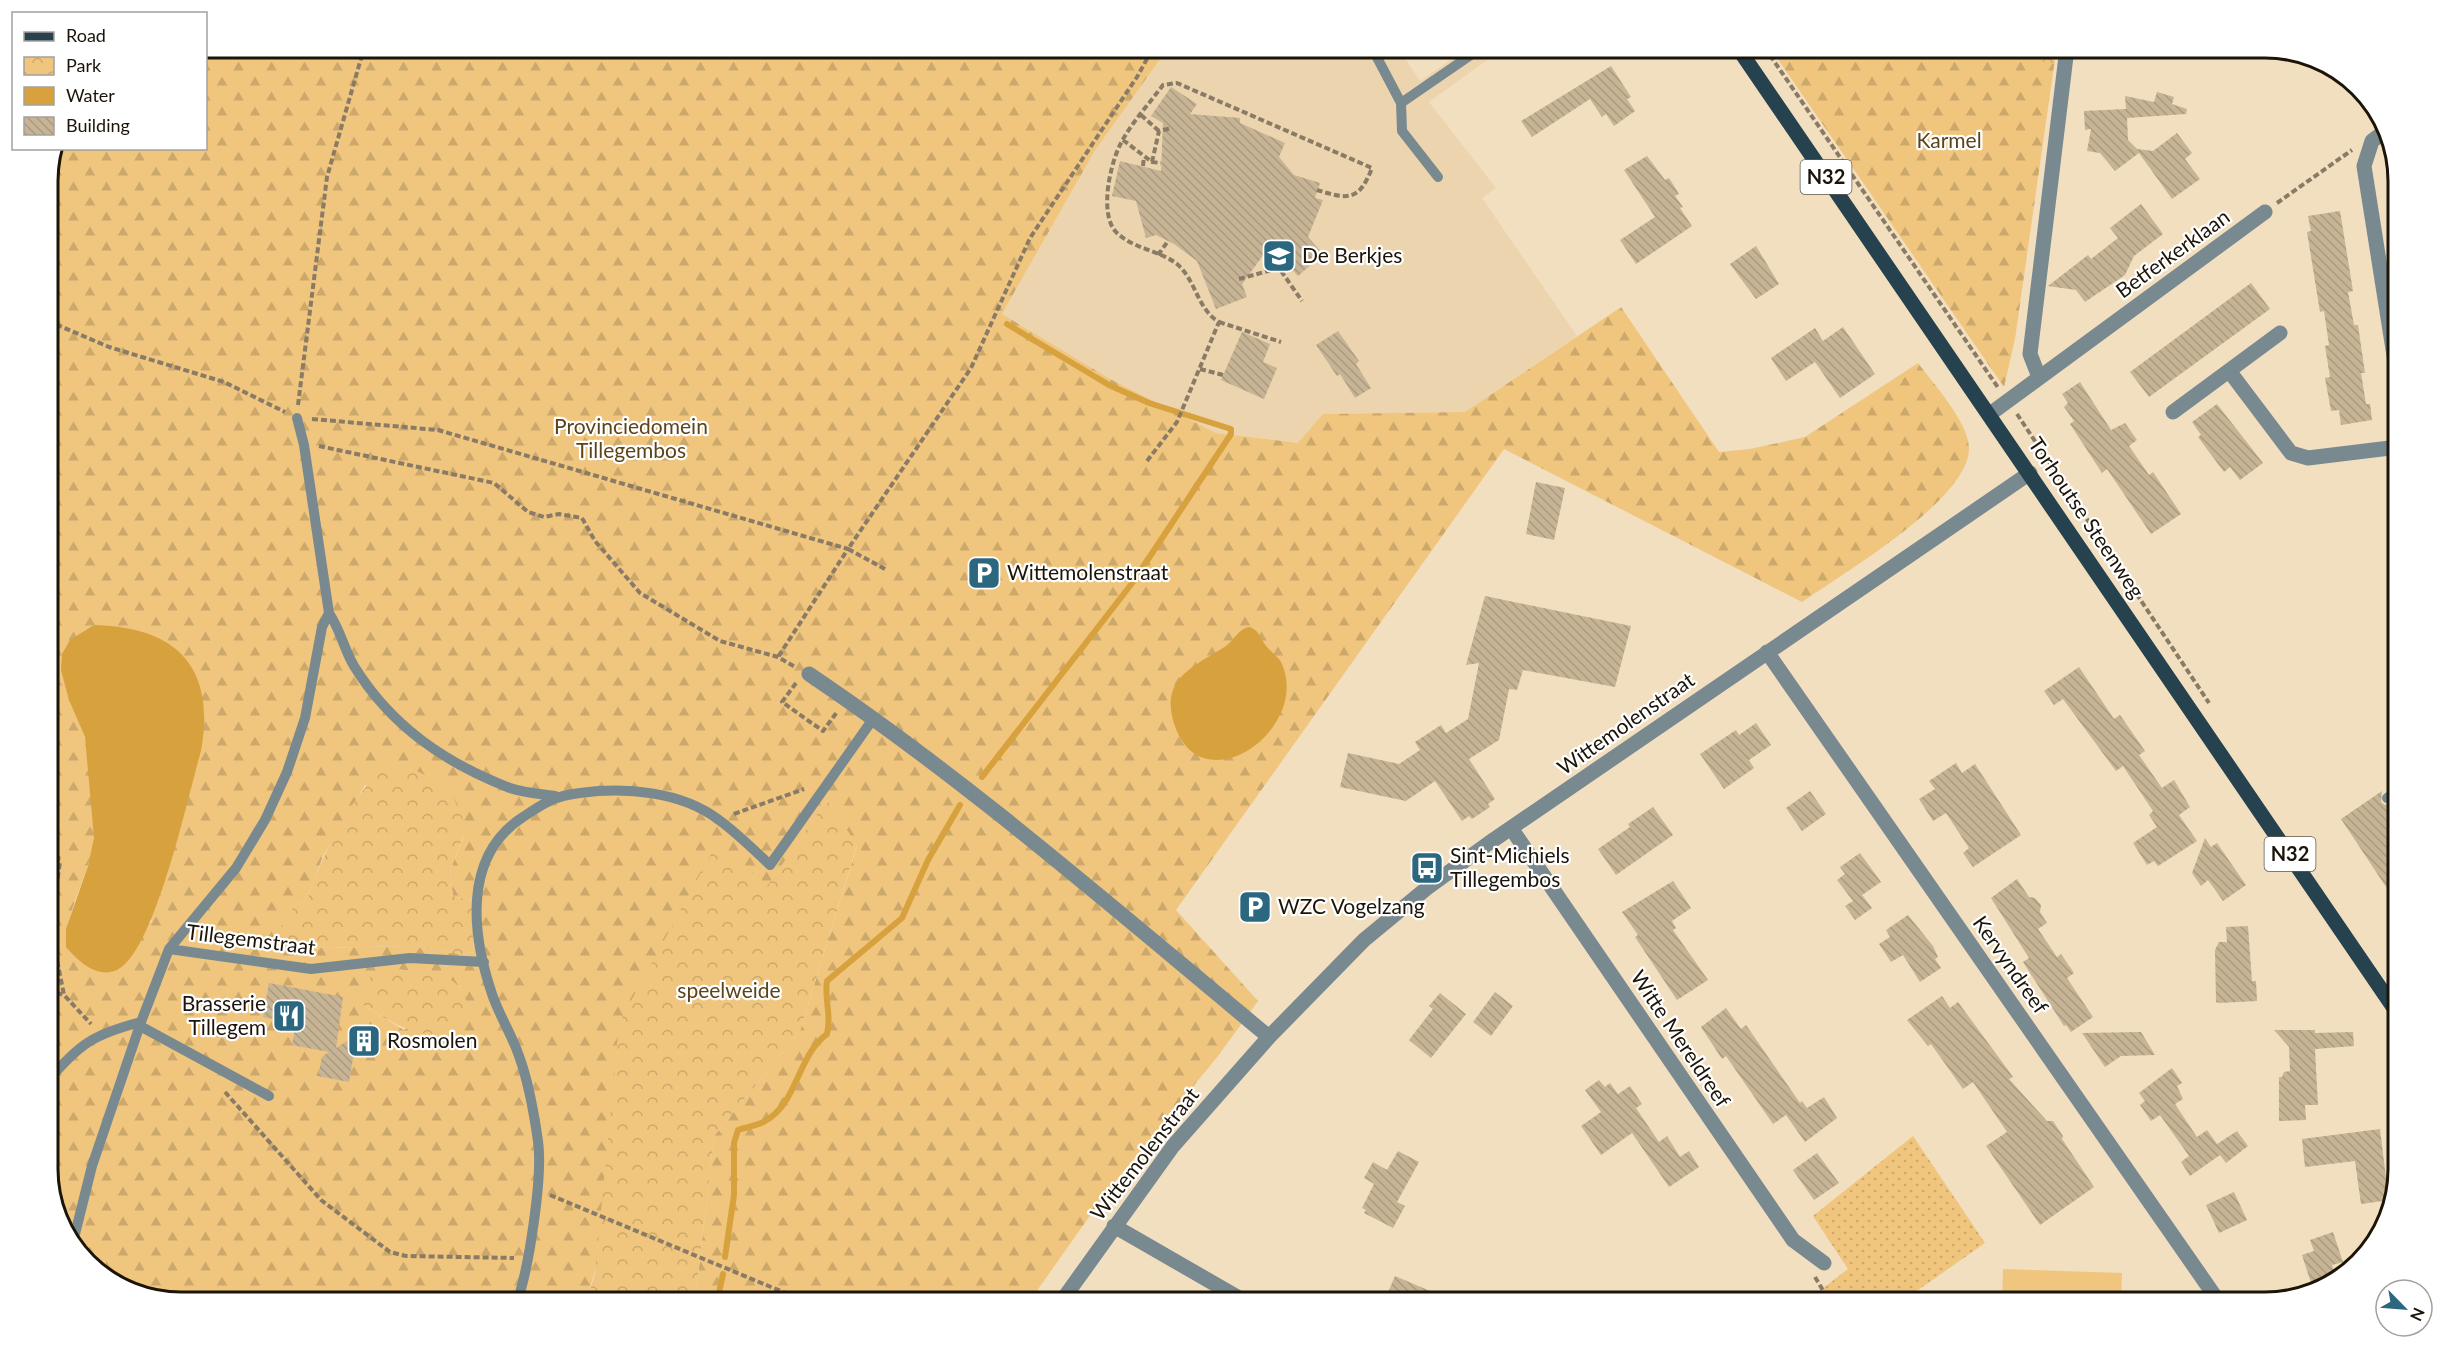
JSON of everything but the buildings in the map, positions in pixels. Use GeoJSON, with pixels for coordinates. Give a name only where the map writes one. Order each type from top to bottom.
{"type":"FeatureCollection","features":[{"type":"Feature","properties":{"kind":"main road","name":"Torhoutse Steenweg"},"geometry":{"type":"LineString","coordinates":[[1745,58],[2388,999]]}},
{"type":"Feature","properties":{"kind":"street"},"geometry":{"type":"LineString","coordinates":[[2039,377],[2030,354],[2066,58]]}},
{"type":"Feature","properties":{"kind":"street"},"geometry":{"type":"LineString","coordinates":[[2378,136],[2364,166],[2387,312]]}},
{"type":"Feature","properties":{"kind":"street","name":"Betferkerklaan"},"geometry":{"type":"LineString","coordinates":[[1990,414],[2265,212]]}},
{"type":"Feature","properties":{"kind":"street"},"geometry":{"type":"LineString","coordinates":[[2173,412],[2280,333]]}},
{"type":"Feature","properties":{"kind":"street"},"geometry":{"type":"LineString","coordinates":[[2230,372],[2291,453],[2308,458],[2387,448]]}},
{"type":"Feature","properties":{"kind":"street","name":"Wittemolenstraat"},"geometry":{"type":"LineString","coordinates":[[1069,1292],[1173,1146],[1269,1037],[1364,940],[1427,888],[1511,828],[2030,473]]}},
{"type":"Feature","properties":{"kind":"street","name":"Kervyndreef"},"geometry":{"type":"LineString","coordinates":[[1767,652],[2212,1292]]}},
{"type":"Feature","properties":{"kind":"street"},"geometry":{"type":"LineString","coordinates":[[804,677],[846,699],[873,718],[1065,868],[1269,1037]]}},
{"type":"Feature","properties":{"kind":"street","name":"Witte Mereldreef"},"geometry":{"type":"LineString","coordinates":[[1511,828],[1792,1240],[1824,1263]]}},
{"type":"Feature","properties":{"kind":"street"},"geometry":{"type":"LineString","coordinates":[[1114,1226],[1229,1292]]}},
{"type":"Feature","properties":{"kind":"lane"},"geometry":{"type":"LineString","coordinates":[[1377,58],[1401,103],[1402,131],[1438,177]]}},
{"type":"Feature","properties":{"kind":"lane"},"geometry":{"type":"LineString","coordinates":[[1401,103],[1466,58]]}},
{"type":"Feature","properties":{"kind":"lane"},"geometry":{"type":"LineString","coordinates":[[297,418],[304,445],[328,613],[337,625],[353,664],[388,713],[444,757],[512,788],[555,796],[607,790],[649,793],[694,805],[719,819],[770,865],[873,718]]}},
{"type":"Feature","properties":{"kind":"lane"},"geometry":{"type":"LineString","coordinates":[[169,949],[236,868],[265,820],[287,772],[305,718],[322,627],[328,613]]}},
{"type":"Feature","properties":{"kind":"lane"},"geometry":{"type":"LineString","coordinates":[[519,1292],[527,1259],[536,1189],[538,1143],[531,1100],[519,1057],[492,994],[476,926],[482,867],[493,845],[511,825],[555,796]]}},
{"type":"Feature","properties":{"kind":"lane","name":"Tillegemstraat"},"geometry":{"type":"LineString","coordinates":[[76,1231],[92,1166],[169,949],[311,969],[410,958],[484,962]]}},
{"type":"Feature","properties":{"kind":"lane"},"geometry":{"type":"LineString","coordinates":[[59,1068],[71,1054],[100,1034],[141,1024],[269,1096]]}},
{"type":"Feature","properties":{"kind":"path"},"geometry":{"type":"LineString","coordinates":[[297,418],[327,177],[361,58]]}},
{"type":"Feature","properties":{"kind":"path"},"geometry":{"type":"LineString","coordinates":[[304,445],[329,447],[495,483],[528,512],[544,517],[559,514],[582,518],[595,541],[639,592],[720,640],[778,657],[971,368],[1030,238],[1147,58]]}},
{"type":"Feature","properties":{"kind":"path"},"geometry":{"type":"LineString","coordinates":[[1772,58],[2008,400],[2213,708]]}},
{"type":"Feature","properties":{"kind":"path"},"geometry":{"type":"LineString","coordinates":[[1281,342],[1220,322],[1204,307],[1184,270],[1173,261],[1126,240],[1111,225],[1106,200],[1116,155],[1123,140],[1163,85],[1177,83],[1372,168],[1366,183],[1358,193],[1349,197],[1341,198],[1317,190]]}},
{"type":"Feature","properties":{"kind":"path"},"geometry":{"type":"LineString","coordinates":[[1141,115],[1159,131]]}},
{"type":"Feature","properties":{"kind":"path"},"geometry":{"type":"LineString","coordinates":[[1159,131],[1172,128]]}},
{"type":"Feature","properties":{"kind":"path"},"geometry":{"type":"LineString","coordinates":[[1152,162],[1159,131]]}},
{"type":"Feature","properties":{"kind":"path"},"geometry":{"type":"LineString","coordinates":[[2265,212],[2349,151],[2378,136]]}},
{"type":"Feature","properties":{"kind":"path"},"geometry":{"type":"LineString","coordinates":[[1123,140],[1152,162],[1161,163]]}},
{"type":"Feature","properties":{"kind":"path"},"geometry":{"type":"LineString","coordinates":[[1143,166],[1144,156]]}},
{"type":"Feature","properties":{"kind":"path"},"geometry":{"type":"LineString","coordinates":[[1158,255],[1168,241]]}},
{"type":"Feature","properties":{"kind":"path"},"geometry":{"type":"LineString","coordinates":[[1267,251],[1302,301]]}},
{"type":"Feature","properties":{"kind":"path"},"geometry":{"type":"LineString","coordinates":[[1239,279],[1279,268],[1286,263]]}},
{"type":"Feature","properties":{"kind":"path"},"geometry":{"type":"LineString","coordinates":[[1148,461],[1177,422],[1220,322]]}},
{"type":"Feature","properties":{"kind":"path"},"geometry":{"type":"LineString","coordinates":[[59,326],[109,346],[224,382],[297,418],[438,430],[849,549],[885,569]]}},
{"type":"Feature","properties":{"kind":"path"},"geometry":{"type":"LineString","coordinates":[[1200,369],[1223,375]]}},
{"type":"Feature","properties":{"kind":"path"},"geometry":{"type":"LineString","coordinates":[[804,677],[782,702],[824,731],[846,699]]}},
{"type":"Feature","properties":{"kind":"path"},"geometry":{"type":"LineString","coordinates":[[719,819],[830,780]]}},
{"type":"Feature","properties":{"kind":"path"},"geometry":{"type":"LineString","coordinates":[[59,869],[60,861]]}},
{"type":"Feature","properties":{"kind":"path"},"geometry":{"type":"LineString","coordinates":[[59,969],[64,994],[100,1034]]}},
{"type":"Feature","properties":{"kind":"path"},"geometry":{"type":"LineString","coordinates":[[59,993],[64,994]]}},
{"type":"Feature","properties":{"kind":"path"},"geometry":{"type":"LineString","coordinates":[[219,1086],[321,1200],[390,1252],[406,1256],[527,1259]]}},
{"type":"Feature","properties":{"kind":"path"},"geometry":{"type":"LineString","coordinates":[[536,1189],[783,1292]]}},
{"type":"Feature","properties":{"kind":"shaded area","name":"De Berkjes"},"geometry":{"type":"Polygon","coordinates":[[[1161,58],[1405,58],[1420,81],[1453,58],[1490,58],[1429,102],[1496,188],[1482,198],[1577,336],[1465,412],[1323,414],[1299,443],[1216,433],[1112,380],[1002,314],[1094,152],[1161,58]]]}},
{"type":"Feature","properties":{"kind":"green space","name":"Provinciedomein Tillegembos"},"geometry":{"type":"Polygon","coordinates":[[[207,58],[1161,58],[1094,152],[1002,314],[1112,380],[1216,433],[1298,443],[1323,414],[1465,412],[1621,307],[1719,452],[1750,449],[1805,437],[1918,363],[1957,415],[1967,438],[1969,448],[1964,468],[1949,490],[1927,512],[1901,534],[1802,602],[1504,449],[1176,910],[1258,1001],[1218,1056],[1106,1193],[1036,1292],[696,1292],[714,1136],[800,1031],[857,846],[827,800],[768,886],[717,844],[589,1292],[182,1292],[150,1287],[127,1279],[113,1271],[89,1249],[71,1223],[65,1208],[59,1176],[59,174],[63,150],[207,150],[207,58]],[[61,670],[87,744],[95,818],[91,855],[73,907],[66,947],[152,922],[61,670]],[[365,785],[323,856],[308,897],[295,905],[282,949],[407,946],[460,954],[474,952],[472,901],[453,896],[450,871],[464,835],[365,785]],[[461,986],[361,1004],[404,1030],[461,986]]]}},
{"type":"Feature","properties":{"kind":"green space","name":"Karmel"},"geometry":{"type":"Polygon","coordinates":[[[1777,58],[2055,59],[2015,339],[2004,387],[1777,58]]]}},
{"type":"Feature","properties":{"kind":"green space"},"geometry":{"type":"Polygon","coordinates":[[[2026,58],[2055,58],[2054,64],[2026,58]]]}},
{"type":"Feature","properties":{"kind":"green space"},"geometry":{"type":"Polygon","coordinates":[[[385,766],[407,766],[449,787],[464,822],[464,834],[450,871],[453,896],[472,901],[474,952],[460,954],[406,946],[282,949],[274,946],[271,943],[295,905],[308,897],[330,844],[349,810],[385,766]]]}},
{"type":"Feature","properties":{"kind":"green space","name":"speelweide"},"geometry":{"type":"Polygon","coordinates":[[[827,800],[857,845],[800,1031],[714,1136],[696,1292],[589,1292],[595,1274],[619,1023],[717,843],[768,885],[827,800]]]}},
{"type":"Feature","properties":{"kind":"green space"},"geometry":{"type":"Polygon","coordinates":[[[398,969],[448,978],[461,990],[466,1000],[457,1018],[446,1029],[433,1033],[420,1033],[390,1021],[361,1004],[372,972],[398,969]]]}},
{"type":"Feature","properties":{"kind":"green space"},"geometry":{"type":"Polygon","coordinates":[[[1913,1136],[1985,1243],[1915,1292],[1824,1292],[1822,1289],[1848,1269],[1813,1216],[1913,1136]]]}},
{"type":"Feature","properties":{"kind":"green space"},"geometry":{"type":"Polygon","coordinates":[[[2003,1269],[2122,1273],[2121,1292],[2002,1292],[2003,1269]]]}},
{"type":"Feature","properties":{"kind":"water"},"geometry":{"type":"Polygon","coordinates":[[[94,625],[123,628],[148,634],[169,644],[185,658],[196,675],[202,697],[204,722],[201,751],[179,835],[157,904],[131,957],[117,970],[110,972],[88,967],[66,947],[66,929],[88,866],[94,838],[85,737],[69,700],[61,670],[62,654],[70,640],[94,625]]]}},
{"type":"Feature","properties":{"kind":"water"},"geometry":{"type":"Polygon","coordinates":[[[1250,627],[1258,633],[1282,664],[1287,688],[1281,712],[1268,733],[1250,749],[1230,758],[1209,759],[1190,750],[1176,729],[1171,712],[1171,698],[1181,677],[1250,627]]]}},
{"type":"Feature","properties":{"kind":"waterway"},"geometry":{"type":"LineString","coordinates":[[982,777],[1133,582],[1231,434],[1231,429],[1149,403],[1109,385],[1007,324]]}},
{"type":"Feature","properties":{"kind":"waterway"},"geometry":{"type":"LineString","coordinates":[[725,1257],[734,1195],[734,1143],[738,1130],[762,1123],[776,1113],[784,1103],[809,1054],[827,1034],[829,1020],[827,981],[902,918],[928,860],[960,805]]}},
{"type":"Feature","properties":{"kind":"waterway"},"geometry":{"type":"LineString","coordinates":[[719,1292],[723,1274]]}},
{"type":"Feature","properties":{"kind":"place","name":"De Berkjes"},"geometry":{"type":"Point","coordinates":[1279,256]}},
{"type":"Feature","properties":{"kind":"place","name":"Wittemolenstraat"},"geometry":{"type":"Point","coordinates":[984,573]}},
{"type":"Feature","properties":{"kind":"place","name":"Sint-Michiels Tillegembos"},"geometry":{"type":"Point","coordinates":[1427,868]}},
{"type":"Feature","properties":{"kind":"place","name":"WZC Vogelzang"},"geometry":{"type":"Point","coordinates":[1255,907]}},
{"type":"Feature","properties":{"kind":"place","name":"Brasserie Tillegem"},"geometry":{"type":"Point","coordinates":[289,1016]}},
{"type":"Feature","properties":{"kind":"place","name":"Rosmolen"},"geometry":{"type":"Point","coordinates":[364,1041]}}]}
